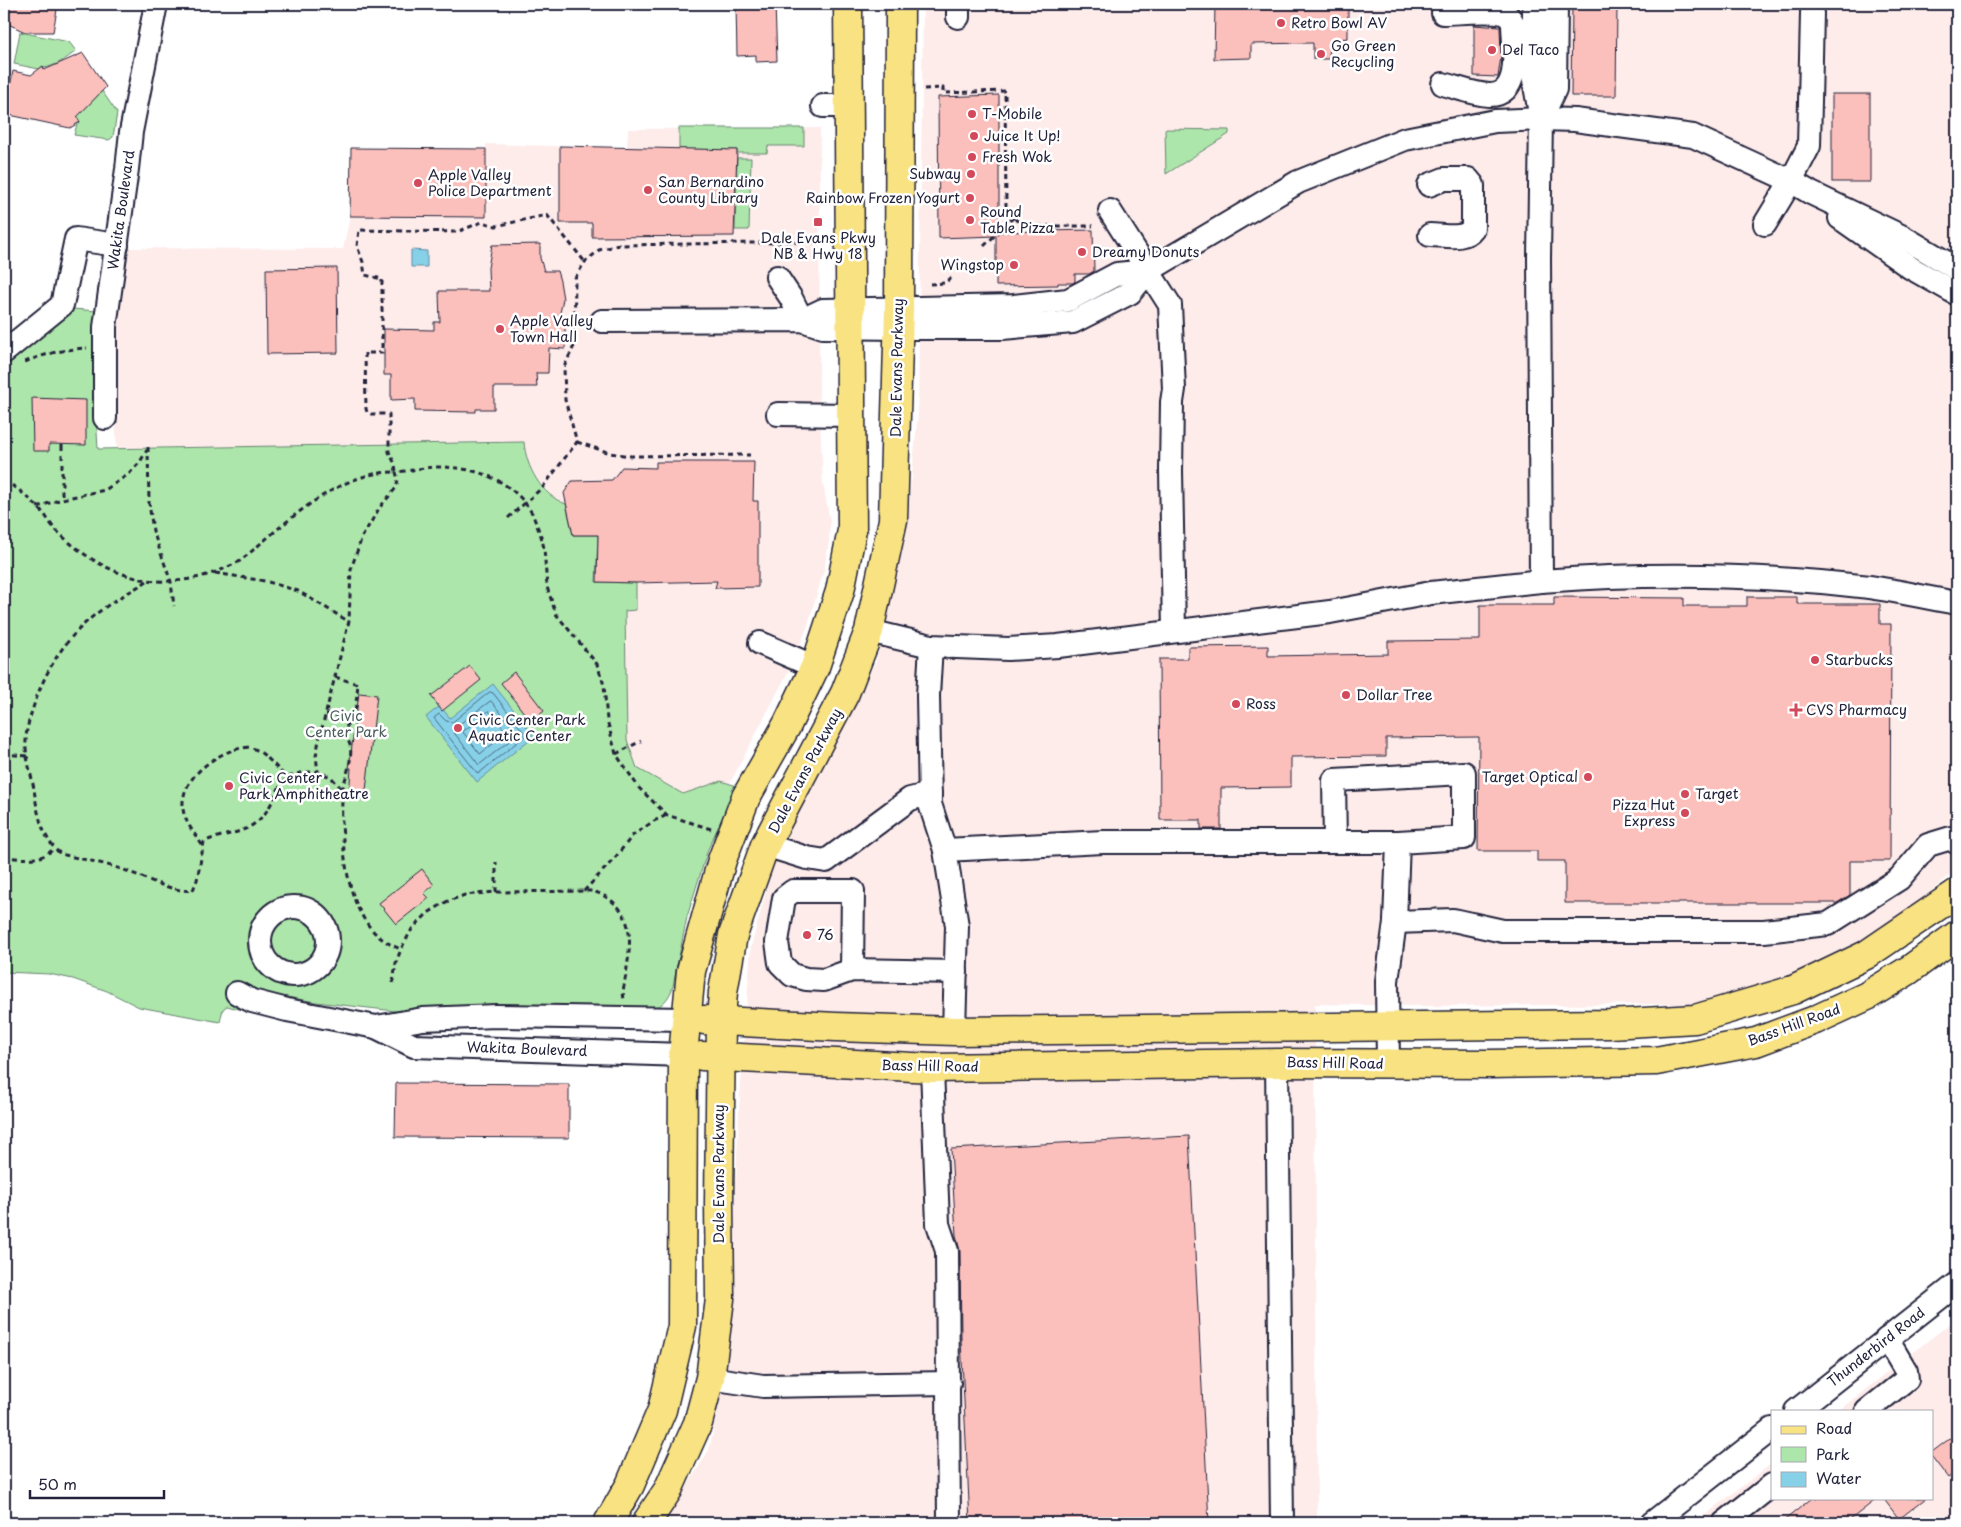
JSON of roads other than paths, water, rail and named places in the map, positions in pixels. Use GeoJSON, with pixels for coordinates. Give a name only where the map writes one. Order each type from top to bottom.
{"type":"FeatureCollection","features":[{"type":"Feature","properties":{"kind":"main road"},"geometry":{"type":"LineString","coordinates":[[608,1523],[630,1485],[662,1410],[682,1326],[683,1055],[691,971],[722,860],[746,797],[787,725],[815,667],[840,591],[852,530],[849,319],[836,106],[848,4]]}},
{"type":"Feature","properties":{"kind":"main road","name":"Dale Evans Parkway"},"geometry":{"type":"LineString","coordinates":[[646,1523],[672,1482],[698,1423],[710,1378],[720,1299],[721,1020],[723,992],[733,935],[765,845],[845,693],[869,631],[893,520],[898,319],[900,4]]}},
{"type":"Feature","properties":{"kind":"main road"},"geometry":{"type":"LineString","coordinates":[[685,1020],[954,1031],[1610,1024],[1695,1019],[1801,986],[1866,955],[1957,893]]}},
{"type":"Feature","properties":{"kind":"main road","name":"Bass Hill Road"},"geometry":{"type":"LineString","coordinates":[[683,1055],[932,1068],[1277,1063],[1491,1064],[1656,1061],[1756,1042],[1815,1020],[1867,996],[1909,970],[1957,935]]}},
{"type":"Feature","properties":{"kind":"street","name":"Wakita Boulevard"},"geometry":{"type":"LineString","coordinates":[[105,418],[105,327],[131,132],[156,4]]}},
{"type":"Feature","properties":{"kind":"street"},"geometry":{"type":"LineString","coordinates":[[1534,4],[1534,80],[1541,119],[1539,239],[1541,581]]}},
{"type":"Feature","properties":{"kind":"street"},"geometry":{"type":"LineString","coordinates":[[1541,119],[1555,89],[1556,4]]}},
{"type":"Feature","properties":{"kind":"street"},"geometry":{"type":"LineString","coordinates":[[1443,14],[1494,12],[1504,13],[1509,17],[1513,23],[1514,76],[1510,86],[1502,92],[1491,95],[1443,84]]}},
{"type":"Feature","properties":{"kind":"street"},"geometry":{"type":"LineString","coordinates":[[1765,224],[1791,181],[1809,146],[1812,13]]}},
{"type":"Feature","properties":{"kind":"street"},"geometry":{"type":"LineString","coordinates":[[602,321],[802,320],[822,327],[849,319],[898,319],[1002,328],[1073,322],[1130,293],[1148,271],[1298,182],[1405,139],[1495,121],[1541,119],[1575,120],[1693,136],[1791,181],[1810,193],[1903,237],[1957,269]]}},
{"type":"Feature","properties":{"kind":"street"},"geometry":{"type":"LineString","coordinates":[[1429,185],[1444,179],[1468,179],[1473,186],[1473,228],[1470,232],[1458,236],[1430,235]]}},
{"type":"Feature","properties":{"kind":"street"},"geometry":{"type":"LineString","coordinates":[[1810,193],[1854,229],[1903,263],[1957,294]]}},
{"type":"Feature","properties":{"kind":"street"},"geometry":{"type":"LineString","coordinates":[[1110,211],[1170,305],[1174,389],[1172,402],[1171,471],[1174,631]]}},
{"type":"Feature","properties":{"kind":"street"},"geometry":{"type":"LineString","coordinates":[[13,357],[62,305],[76,239],[117,245]]}},
{"type":"Feature","properties":{"kind":"street"},"geometry":{"type":"LineString","coordinates":[[777,277],[791,298],[802,320]]}},
{"type":"Feature","properties":{"kind":"street"},"geometry":{"type":"LineString","coordinates":[[778,414],[851,415]]}},
{"type":"Feature","properties":{"kind":"street"},"geometry":{"type":"LineString","coordinates":[[869,631],[932,646],[1008,649],[1058,646],[1330,612],[1431,593],[1541,581],[1607,577],[1699,576],[1862,586],[1957,604]]}},
{"type":"Feature","properties":{"kind":"street"},"geometry":{"type":"LineString","coordinates":[[760,644],[815,667]]}},
{"type":"Feature","properties":{"kind":"street"},"geometry":{"type":"LineString","coordinates":[[932,646],[928,695],[930,804],[945,850],[957,926],[954,1031]]}},
{"type":"Feature","properties":{"kind":"street"},"geometry":{"type":"LineString","coordinates":[[945,850],[1103,842],[1335,842],[1398,842],[1464,838],[1464,773],[1334,780],[1335,842]]}},
{"type":"Feature","properties":{"kind":"street"},"geometry":{"type":"LineString","coordinates":[[765,845],[807,858],[826,861],[910,799],[930,794]]}},
{"type":"Feature","properties":{"kind":"street"},"geometry":{"type":"LineString","coordinates":[[1395,922],[1453,920],[1503,931],[1764,931],[1828,924],[1899,879],[1928,846],[1951,838],[1957,843]]}},
{"type":"Feature","properties":{"kind":"street"},"geometry":{"type":"LineString","coordinates":[[1388,1064],[1387,982],[1395,922],[1398,842]]}},
{"type":"Feature","properties":{"kind":"street"},"geometry":{"type":"LineString","coordinates":[[852,970],[853,891],[793,891],[784,898],[777,942],[780,963],[792,975],[806,979],[824,980],[852,970],[956,972]]}},
{"type":"Feature","properties":{"kind":"street","name":"Wakita Boulevard"},"geometry":{"type":"LineString","coordinates":[[237,993],[252,1002],[376,1028],[414,1046],[683,1055]]}},
{"type":"Feature","properties":{"kind":"street","name":"Wakita Boulevard"},"geometry":{"type":"LineString","coordinates":[[376,1028],[423,1019],[496,1016],[685,1020]]}},
{"type":"Feature","properties":{"kind":"street"},"geometry":{"type":"LineString","coordinates":[[1277,1063],[1282,1523]]}},
{"type":"Feature","properties":{"kind":"street"},"geometry":{"type":"LineString","coordinates":[[932,1068],[938,1224],[947,1251],[949,1523]]}},
{"type":"Feature","properties":{"kind":"street","name":"Thunderbird Road"},"geometry":{"type":"LineString","coordinates":[[1797,1410],[1957,1284]]}},
{"type":"Feature","properties":{"kind":"street"},"geometry":{"type":"LineString","coordinates":[[1868,1410],[1907,1379],[1906,1371],[1887,1339]]}},
{"type":"Feature","properties":{"kind":"street"},"geometry":{"type":"LineString","coordinates":[[710,1378],[763,1386],[949,1383]]}},
{"type":"Feature","properties":{"kind":"street"},"geometry":{"type":"LineString","coordinates":[[1652,1523],[1771,1430]]}},
{"type":"Feature","properties":{"kind":"street"},"geometry":{"type":"LineString","coordinates":[[1724,1523],[1771,1486]]}},
{"type":"Feature","properties":{"kind":"water"},"geometry":{"type":"Polygon","coordinates":[[[411,250],[427,251],[427,267],[411,267],[411,250]]]}},
{"type":"Feature","properties":{"kind":"water"},"geometry":{"type":"Polygon","coordinates":[[[493,684],[534,736],[477,782],[426,717],[440,706],[450,718],[493,684]]]}},
{"type":"Feature","properties":{"kind":"place","name":"Retro Bowl AV"},"geometry":{"type":"Point","coordinates":[1281,23]}},
{"type":"Feature","properties":{"kind":"place","name":"Del Taco"},"geometry":{"type":"Point","coordinates":[1492,50]}},
{"type":"Feature","properties":{"kind":"place","name":"Go Green Recycling"},"geometry":{"type":"Point","coordinates":[1321,54]}},
{"type":"Feature","properties":{"kind":"place","name":"T-Mobile"},"geometry":{"type":"Point","coordinates":[972,114]}},
{"type":"Feature","properties":{"kind":"place","name":"Juice It Up!"},"geometry":{"type":"Point","coordinates":[974,136]}},
{"type":"Feature","properties":{"kind":"place","name":"Fresh Wok"},"geometry":{"type":"Point","coordinates":[972,157]}},
{"type":"Feature","properties":{"kind":"place","name":"Subway"},"geometry":{"type":"Point","coordinates":[971,174]}},
{"type":"Feature","properties":{"kind":"place","name":"Apple Valley Police Department"},"geometry":{"type":"Point","coordinates":[418,183]}},
{"type":"Feature","properties":{"kind":"place","name":"San Bernardino County Library"},"geometry":{"type":"Point","coordinates":[648,190]}},
{"type":"Feature","properties":{"kind":"place","name":"Rainbow Frozen Yogurt"},"geometry":{"type":"Point","coordinates":[970,198]}},
{"type":"Feature","properties":{"kind":"place","name":"Round Table Pizza"},"geometry":{"type":"Point","coordinates":[970,220]}},
{"type":"Feature","properties":{"kind":"place","name":"Dale Evans Pkwy NB & Hwy 18"},"geometry":{"type":"Point","coordinates":[818,222]}},
{"type":"Feature","properties":{"kind":"place","name":"Dreamy Donuts"},"geometry":{"type":"Point","coordinates":[1082,252]}},
{"type":"Feature","properties":{"kind":"place","name":"Wingstop"},"geometry":{"type":"Point","coordinates":[1014,265]}},
{"type":"Feature","properties":{"kind":"place","name":"Apple Valley Town Hall"},"geometry":{"type":"Point","coordinates":[500,329]}},
{"type":"Feature","properties":{"kind":"place","name":"Starbucks"},"geometry":{"type":"Point","coordinates":[1815,660]}},
{"type":"Feature","properties":{"kind":"place","name":"Dollar Tree"},"geometry":{"type":"Point","coordinates":[1346,695]}},
{"type":"Feature","properties":{"kind":"place","name":"Ross"},"geometry":{"type":"Point","coordinates":[1236,704]}},
{"type":"Feature","properties":{"kind":"place","name":"CVS Pharmacy"},"geometry":{"type":"Point","coordinates":[1796,710]}},
{"type":"Feature","properties":{"kind":"place","name":"Civic Center Park Aquatic Center"},"geometry":{"type":"Point","coordinates":[458,728]}},
{"type":"Feature","properties":{"kind":"place","name":"Target Optical"},"geometry":{"type":"Point","coordinates":[1588,777]}},
{"type":"Feature","properties":{"kind":"place","name":"Civic Center Park Amphitheatre"},"geometry":{"type":"Point","coordinates":[229,786]}},
{"type":"Feature","properties":{"kind":"place","name":"Target"},"geometry":{"type":"Point","coordinates":[1685,794]}},
{"type":"Feature","properties":{"kind":"place","name":"Pizza Hut Express"},"geometry":{"type":"Point","coordinates":[1685,813]}},
{"type":"Feature","properties":{"kind":"place","name":"76"},"geometry":{"type":"Point","coordinates":[807,935]}},
{"type":"Feature","properties":{"kind":"park label","name":"Civic Center Park"},"geometry":{"type":"Point","coordinates":[346,724]}}]}
